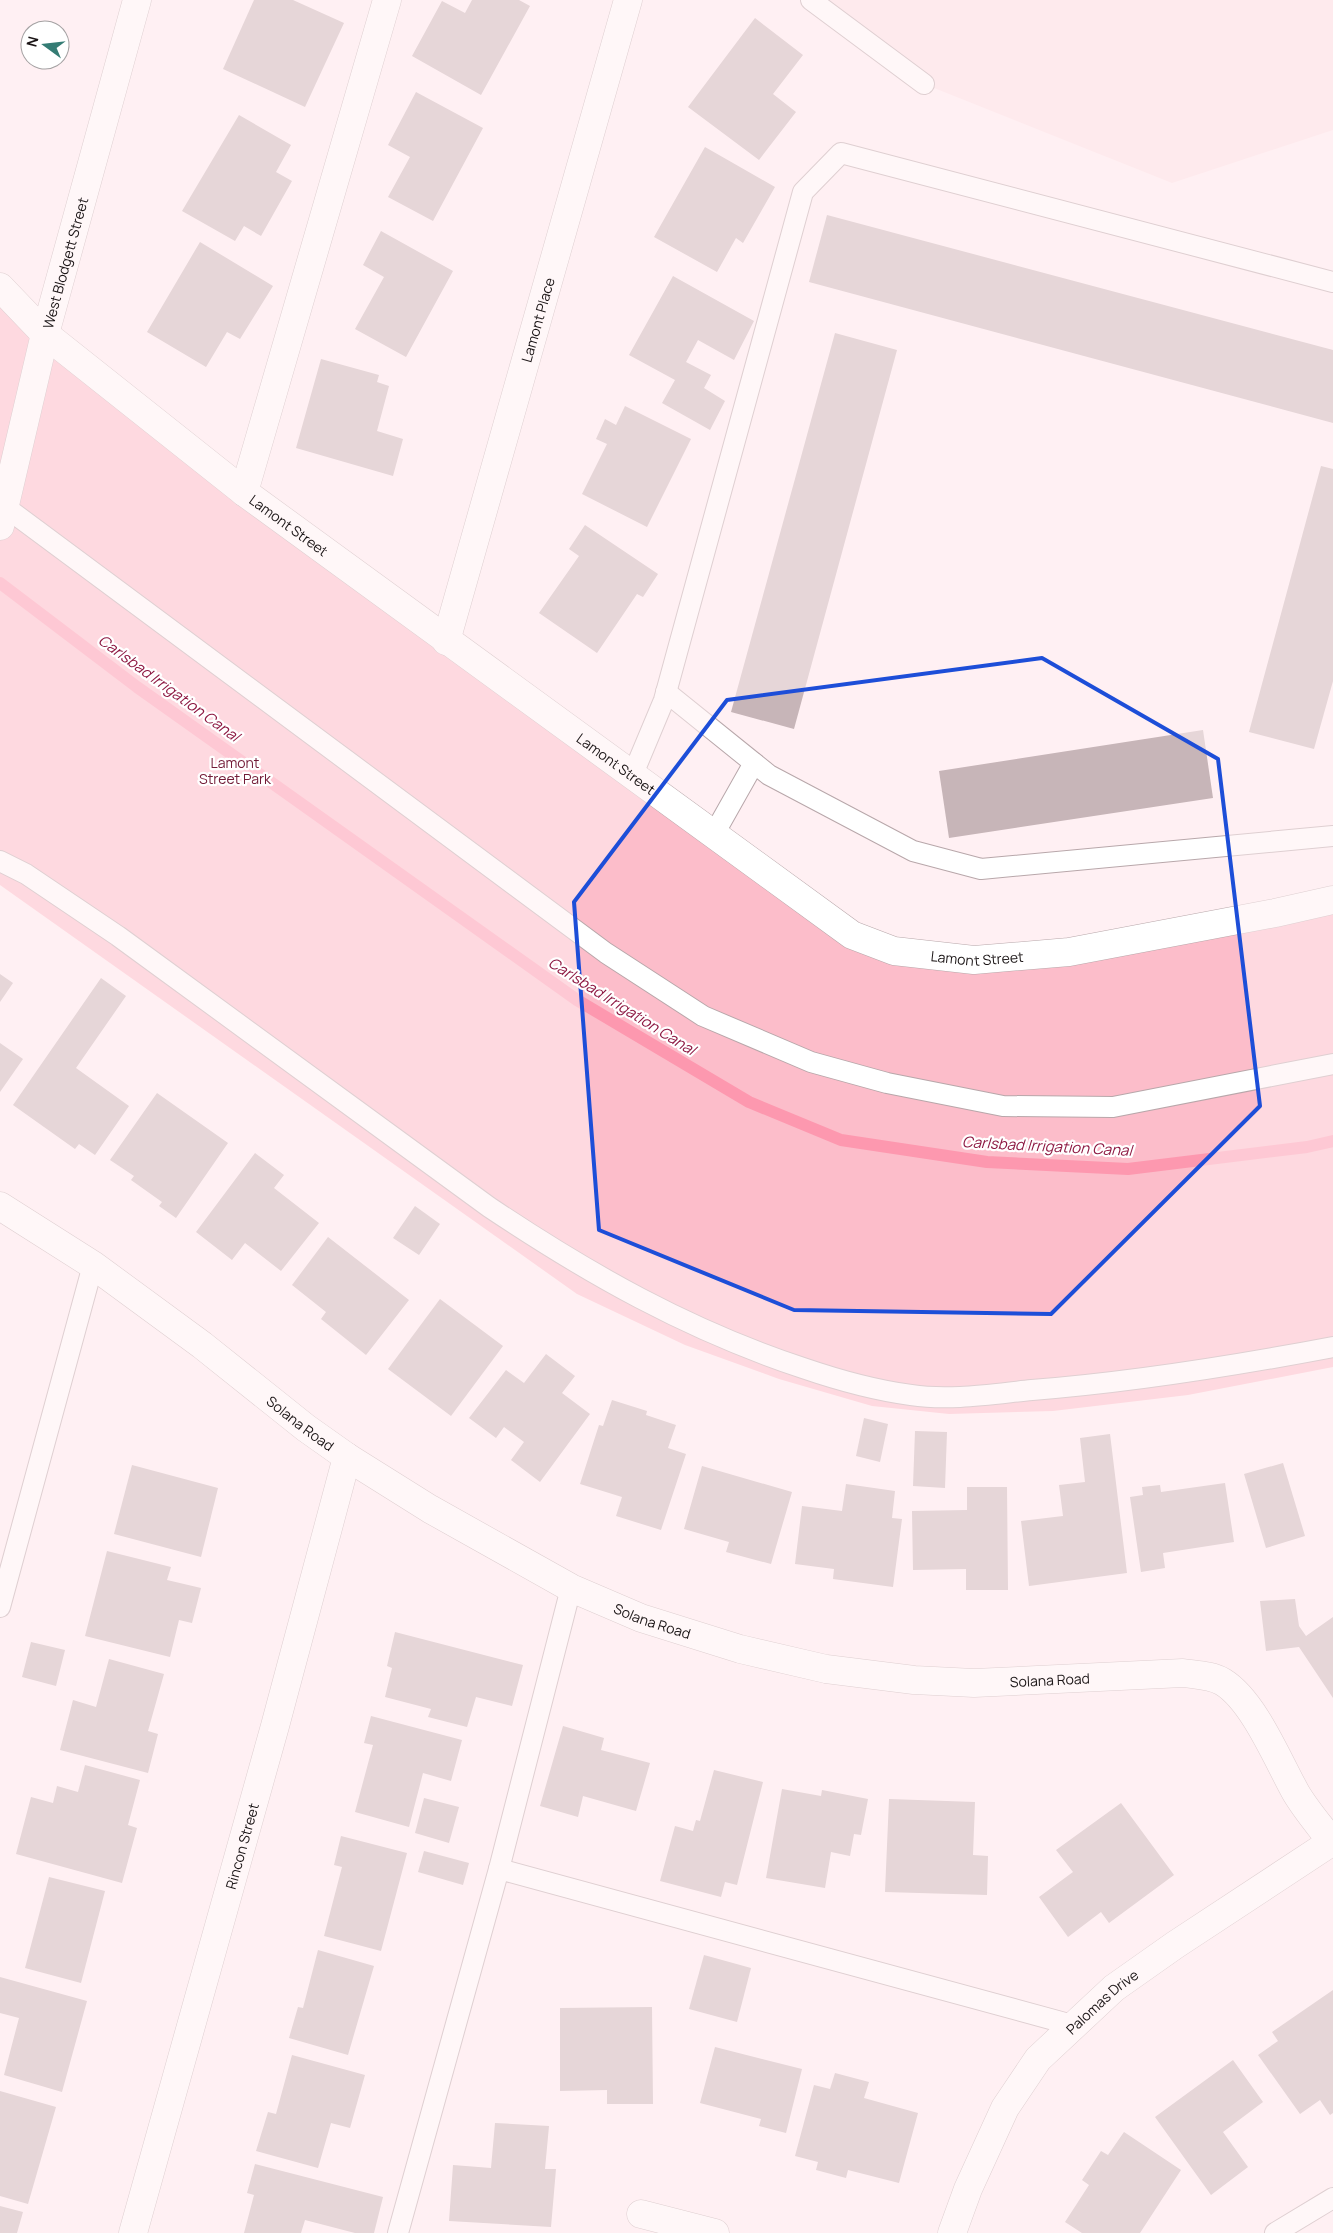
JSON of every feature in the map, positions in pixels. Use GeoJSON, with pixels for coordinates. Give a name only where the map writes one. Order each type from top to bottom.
{"type":"FeatureCollection","features":[{"type":"Feature","properties":{"kind":"street","name":"West Blodgett Street"},"geometry":{"type":"LineString","coordinates":[[2,512],[45,334],[138,0]]}},
{"type":"Feature","properties":{"kind":"street"},"geometry":{"type":"LineString","coordinates":[[244,492],[387,0]]}},
{"type":"Feature","properties":{"kind":"street","name":"Lamont Place"},"geometry":{"type":"LineString","coordinates":[[446,641],[628,0]]}},
{"type":"Feature","properties":{"kind":"street","name":"Lamont Street"},"geometry":{"type":"LineString","coordinates":[[0,287],[45,334],[244,492],[852,935],[894,951],[974,960],[1069,952],[1274,914],[1333,900]]}},
{"type":"Feature","properties":{"kind":"street","name":"Solana Road"},"geometry":{"type":"LineString","coordinates":[[0,1206],[93,1265],[202,1345],[306,1428],[347,1457],[430,1508],[570,1588],[641,1618],[740,1650],[826,1669],[914,1680],[974,1683],[1183,1673],[1210,1676],[1224,1682],[1235,1692],[1254,1716],[1297,1795],[1332,1842]]}},
{"type":"Feature","properties":{"kind":"street","name":"Rincon Street"},"geometry":{"type":"LineString","coordinates":[[133,2233],[275,1726],[347,1457]]}},
{"type":"Feature","properties":{"kind":"street","name":"Palomas Drive"},"geometry":{"type":"LineString","coordinates":[[952,2233],[968,2189],[1005,2108],[1038,2059],[1076,2026],[1114,1988],[1175,1945],[1332,1842]]}},
{"type":"Feature","properties":{"kind":"street"},"geometry":{"type":"LineString","coordinates":[[641,2214],[715,2233]]}},
{"type":"Feature","properties":{"kind":"lane"},"geometry":{"type":"LineString","coordinates":[[811,0],[924,84]]}},
{"type":"Feature","properties":{"kind":"lane"},"geometry":{"type":"LineString","coordinates":[[633,774],[666,692],[803,192],[841,153],[1333,282]]}},
{"type":"Feature","properties":{"kind":"lane"},"geometry":{"type":"LineString","coordinates":[[2,512],[606,953],[704,1016],[811,1062],[887,1082],[1003,1106],[1103,1107],[1123,1105],[1333,1064]]}},
{"type":"Feature","properties":{"kind":"lane"},"geometry":{"type":"LineString","coordinates":[[666,692],[769,775],[913,852],[981,869],[1333,836]]}},
{"type":"Feature","properties":{"kind":"lane"},"geometry":{"type":"LineString","coordinates":[[714,834],[754,763]]}},
{"type":"Feature","properties":{"kind":"lane"},"geometry":{"type":"LineString","coordinates":[[0,861],[26,874],[118,936],[489,1207],[551,1248],[602,1279],[680,1321],[755,1352],[854,1385],[912,1396],[949,1397],[1112,1384],[1207,1371],[1333,1347]]}},
{"type":"Feature","properties":{"kind":"lane"},"geometry":{"type":"LineString","coordinates":[[0,1607],[93,1265]]}},
{"type":"Feature","properties":{"kind":"lane"},"geometry":{"type":"LineString","coordinates":[[398,2233],[499,1869],[570,1588]]}},
{"type":"Feature","properties":{"kind":"lane"},"geometry":{"type":"LineString","coordinates":[[499,1869],[1076,2026]]}},
{"type":"Feature","properties":{"kind":"lane"},"geometry":{"type":"LineString","coordinates":[[1275,2233],[1333,2198]]}},
{"type":"Feature","properties":{"kind":"highlighted area"},"geometry":{"type":"Polygon","coordinates":[[[1042,658],[1218,759],[1260,1106],[1051,1314],[794,1310],[599,1230],[574,902],[727,700],[1042,658]]]}},
{"type":"Feature","properties":{"kind":"shaded area"},"geometry":{"type":"Polygon","coordinates":[[[811,0],[1333,0],[1333,130],[1172,183],[924,84],[811,0]]]}},
{"type":"Feature","properties":{"kind":"green space","name":"Lamont Street Park"},"geometry":{"type":"Polygon","coordinates":[[[0,287],[45,334],[820,911],[944,958],[1333,900],[1333,1367],[1188,1395],[1053,1411],[949,1414],[872,1406],[779,1379],[685,1345],[577,1294],[0,885],[0,287]]]}},
{"type":"Feature","properties":{"kind":"building"},"geometry":{"type":"Polygon","coordinates":[[[254,0],[293,0],[344,23],[305,107],[223,69],[254,0]]]}},
{"type":"Feature","properties":{"kind":"building"},"geometry":{"type":"Polygon","coordinates":[[[472,0],[519,0],[530,6],[481,95],[412,56],[442,1],[465,13],[472,0]]]}},
{"type":"Feature","properties":{"kind":"building"},"geometry":{"type":"Polygon","coordinates":[[[755,18],[803,55],[773,94],[796,112],[759,160],[688,107],[755,18]]]}},
{"type":"Feature","properties":{"kind":"building"},"geometry":{"type":"Polygon","coordinates":[[[416,92],[483,128],[433,221],[388,197],[410,157],[388,145],[416,92]]]}},
{"type":"Feature","properties":{"kind":"building"},"geometry":{"type":"Polygon","coordinates":[[[239,115],[291,145],[276,172],[292,181],[261,236],[244,226],[235,241],[182,211],[239,115]]]}},
{"type":"Feature","properties":{"kind":"building"},"geometry":{"type":"Polygon","coordinates":[[[705,147],[775,187],[743,243],[736,238],[717,272],[654,237],[705,147]]]}},
{"type":"Feature","properties":{"kind":"building"},"geometry":{"type":"Polygon","coordinates":[[[827,215],[1333,350],[1333,423],[809,282],[827,215]]]}},
{"type":"Feature","properties":{"kind":"building"},"geometry":{"type":"Polygon","coordinates":[[[381,231],[453,271],[406,357],[355,329],[384,277],[363,265],[381,231]]]}},
{"type":"Feature","properties":{"kind":"building"},"geometry":{"type":"Polygon","coordinates":[[[200,242],[273,286],[240,339],[227,332],[206,367],[147,332],[200,242]]]}},
{"type":"Feature","properties":{"kind":"building"},"geometry":{"type":"Polygon","coordinates":[[[673,276],[754,321],[734,360],[698,340],[686,362],[711,375],[704,388],[725,401],[710,430],[662,403],[675,380],[629,355],[673,276]]]}},
{"type":"Feature","properties":{"kind":"building"},"geometry":{"type":"Polygon","coordinates":[[[835,333],[897,350],[794,729],[731,712],[835,333]]]}},
{"type":"Feature","properties":{"kind":"building"},"geometry":{"type":"Polygon","coordinates":[[[321,359],[379,375],[377,382],[389,386],[377,431],[403,439],[393,476],[296,448],[321,359]]]}},
{"type":"Feature","properties":{"kind":"building"},"geometry":{"type":"Polygon","coordinates":[[[625,406],[691,439],[647,527],[582,494],[607,444],[596,439],[605,419],[616,425],[625,406]]]}},
{"type":"Feature","properties":{"kind":"building"},"geometry":{"type":"Polygon","coordinates":[[[1321,466],[1333,469],[1333,681],[1314,749],[1249,732],[1321,466]]]}},
{"type":"Feature","properties":{"kind":"building"},"geometry":{"type":"Polygon","coordinates":[[[585,525],[658,574],[643,597],[637,594],[597,653],[539,613],[579,556],[569,549],[585,525]]]}},
{"type":"Feature","properties":{"kind":"building"},"geometry":{"type":"Polygon","coordinates":[[[1203,730],[1213,798],[949,838],[939,771],[1203,730]]]}},
{"type":"Feature","properties":{"kind":"building"},"geometry":{"type":"Polygon","coordinates":[[[0,974],[13,983],[0,1002],[0,974]]]}},
{"type":"Feature","properties":{"kind":"building"},"geometry":{"type":"Polygon","coordinates":[[[101,978],[126,996],[76,1068],[129,1106],[95,1155],[79,1144],[75,1149],[13,1105],[101,978]]]}},
{"type":"Feature","properties":{"kind":"building"},"geometry":{"type":"Polygon","coordinates":[[[0,1043],[23,1059],[0,1092],[0,1043]]]}},
{"type":"Feature","properties":{"kind":"building"},"geometry":{"type":"Polygon","coordinates":[[[157,1093],[228,1143],[176,1218],[159,1206],[162,1202],[131,1180],[134,1176],[110,1160],[157,1093]]]}},
{"type":"Feature","properties":{"kind":"building"},"geometry":{"type":"Polygon","coordinates":[[[255,1153],[284,1175],[274,1188],[319,1223],[281,1271],[245,1243],[232,1260],[196,1232],[255,1153]]]}},
{"type":"Feature","properties":{"kind":"building"},"geometry":{"type":"Polygon","coordinates":[[[415,1206],[440,1224],[419,1255],[393,1238],[415,1206]]]}},
{"type":"Feature","properties":{"kind":"building"},"geometry":{"type":"Polygon","coordinates":[[[328,1237],[409,1300],[366,1355],[321,1319],[326,1312],[292,1285],[328,1237]]]}},
{"type":"Feature","properties":{"kind":"building"},"geometry":{"type":"Polygon","coordinates":[[[440,1299],[503,1346],[451,1416],[388,1369],[440,1299]]]}},
{"type":"Feature","properties":{"kind":"building"},"geometry":{"type":"Polygon","coordinates":[[[546,1354],[575,1376],[562,1393],[590,1414],[540,1482],[511,1460],[524,1442],[504,1427],[496,1438],[469,1418],[506,1370],[524,1383],[546,1354]]]}},
{"type":"Feature","properties":{"kind":"building"},"geometry":{"type":"Polygon","coordinates":[[[612,1400],[647,1411],[646,1415],[676,1425],[668,1448],[686,1454],[661,1530],[616,1516],[622,1497],[580,1484],[599,1425],[603,1426],[612,1400]]]}},
{"type":"Feature","properties":{"kind":"building"},"geometry":{"type":"Polygon","coordinates":[[[864,1418],[888,1424],[880,1462],[856,1456],[864,1418]]]}},
{"type":"Feature","properties":{"kind":"building"},"geometry":{"type":"Polygon","coordinates":[[[915,1431],[947,1432],[945,1488],[913,1486],[915,1431]]]}},
{"type":"Feature","properties":{"kind":"building"},"geometry":{"type":"Polygon","coordinates":[[[1110,1434],[1127,1573],[1029,1586],[1021,1521],[1063,1516],[1059,1485],[1085,1482],[1080,1438],[1110,1434]]]}},
{"type":"Feature","properties":{"kind":"building"},"geometry":{"type":"Polygon","coordinates":[[[1283,1463],[1305,1536],[1266,1548],[1244,1474],[1283,1463]]]}},
{"type":"Feature","properties":{"kind":"building"},"geometry":{"type":"Polygon","coordinates":[[[132,1465],[218,1488],[201,1557],[114,1534],[132,1465]]]}},
{"type":"Feature","properties":{"kind":"building"},"geometry":{"type":"Polygon","coordinates":[[[702,1466],[792,1492],[771,1564],[726,1552],[729,1542],[684,1529],[702,1466]]]}},
{"type":"Feature","properties":{"kind":"building"},"geometry":{"type":"Polygon","coordinates":[[[1225,1483],[1234,1542],[1163,1553],[1165,1568],[1141,1572],[1130,1497],[1143,1495],[1142,1487],[1160,1485],[1161,1492],[1225,1483]]]}},
{"type":"Feature","properties":{"kind":"building"},"geometry":{"type":"Polygon","coordinates":[[[846,1484],[895,1491],[892,1518],[902,1519],[893,1587],[833,1579],[834,1569],[795,1564],[802,1506],[842,1511],[846,1484]]]}},
{"type":"Feature","properties":{"kind":"building"},"geometry":{"type":"Polygon","coordinates":[[[967,1487],[1007,1487],[1008,1590],[966,1590],[966,1569],[913,1570],[912,1511],[967,1510],[967,1487]]]}},
{"type":"Feature","properties":{"kind":"building"},"geometry":{"type":"Polygon","coordinates":[[[107,1551],[171,1567],[167,1580],[201,1588],[192,1623],[179,1620],[170,1657],[85,1636],[107,1551]]]}},
{"type":"Feature","properties":{"kind":"building"},"geometry":{"type":"Polygon","coordinates":[[[1295,1599],[1299,1626],[1306,1636],[1333,1617],[1333,1698],[1299,1647],[1266,1651],[1260,1601],[1295,1599]]]}},
{"type":"Feature","properties":{"kind":"building"},"geometry":{"type":"Polygon","coordinates":[[[395,1632],[523,1665],[512,1706],[476,1697],[467,1727],[428,1717],[431,1709],[385,1697],[392,1668],[387,1666],[395,1632]]]}},
{"type":"Feature","properties":{"kind":"building"},"geometry":{"type":"Polygon","coordinates":[[[31,1642],[65,1650],[56,1686],[22,1677],[31,1642]]]}},
{"type":"Feature","properties":{"kind":"building"},"geometry":{"type":"Polygon","coordinates":[[[109,1659],[164,1674],[148,1731],[158,1734],[148,1773],[60,1750],[73,1700],[96,1707],[109,1659]]]}},
{"type":"Feature","properties":{"kind":"building"},"geometry":{"type":"Polygon","coordinates":[[[371,1716],[462,1740],[451,1781],[423,1773],[409,1827],[355,1812],[373,1745],[364,1743],[371,1716]]]}},
{"type":"Feature","properties":{"kind":"building"},"geometry":{"type":"Polygon","coordinates":[[[563,1726],[604,1738],[601,1750],[650,1763],[636,1811],[583,1796],[578,1817],[540,1806],[563,1726]]]}},
{"type":"Feature","properties":{"kind":"building"},"geometry":{"type":"Polygon","coordinates":[[[85,1765],[140,1780],[128,1825],[137,1828],[122,1883],[16,1854],[31,1797],[53,1803],[57,1786],[78,1792],[85,1765]]]}},
{"type":"Feature","properties":{"kind":"building"},"geometry":{"type":"Polygon","coordinates":[[[714,1770],[763,1782],[737,1885],[725,1882],[721,1897],[660,1881],[675,1826],[693,1831],[696,1820],[700,1821],[714,1770]]]}},
{"type":"Feature","properties":{"kind":"building"},"geometry":{"type":"Polygon","coordinates":[[[782,1789],[821,1796],[822,1790],[868,1799],[861,1835],[854,1834],[850,1856],[831,1852],[825,1888],[766,1878],[782,1789]]]}},
{"type":"Feature","properties":{"kind":"building"},"geometry":{"type":"Polygon","coordinates":[[[424,1798],[459,1807],[449,1843],[415,1833],[424,1798]]]}},
{"type":"Feature","properties":{"kind":"building"},"geometry":{"type":"Polygon","coordinates":[[[889,1799],[975,1802],[973,1855],[988,1856],[987,1895],[885,1892],[889,1799]]]}},
{"type":"Feature","properties":{"kind":"building"},"geometry":{"type":"Polygon","coordinates":[[[1121,1803],[1174,1875],[1109,1923],[1101,1912],[1068,1937],[1039,1897],[1073,1872],[1056,1850],[1121,1803]]]}},
{"type":"Feature","properties":{"kind":"building"},"geometry":{"type":"Polygon","coordinates":[[[341,1836],[407,1853],[381,1951],[324,1936],[342,1867],[334,1865],[341,1836]]]}},
{"type":"Feature","properties":{"kind":"building"},"geometry":{"type":"Polygon","coordinates":[[[424,1851],[469,1863],[463,1885],[418,1872],[424,1851]]]}},
{"type":"Feature","properties":{"kind":"building"},"geometry":{"type":"Polygon","coordinates":[[[49,1877],[105,1891],[81,1983],[25,1968],[49,1877]]]}},
{"type":"Feature","properties":{"kind":"building"},"geometry":{"type":"Polygon","coordinates":[[[318,1950],[374,1966],[348,2055],[289,2038],[298,2007],[303,2008],[318,1950]]]}},
{"type":"Feature","properties":{"kind":"building"},"geometry":{"type":"Polygon","coordinates":[[[704,1955],[751,1968],[737,2022],[689,2009],[704,1955]]]}},
{"type":"Feature","properties":{"kind":"building"},"geometry":{"type":"Polygon","coordinates":[[[0,1977],[87,2001],[62,2092],[4,2075],[19,2018],[0,2013],[0,1977]]]}},
{"type":"Feature","properties":{"kind":"building"},"geometry":{"type":"Polygon","coordinates":[[[1333,1990],[1333,2113],[1330,2115],[1320,2100],[1300,2114],[1258,2055],[1278,2041],[1272,2032],[1333,1990]]]}},
{"type":"Feature","properties":{"kind":"building"},"geometry":{"type":"Polygon","coordinates":[[[652,2007],[653,2104],[607,2104],[607,2090],[560,2091],[560,2008],[652,2007]]]}},
{"type":"Feature","properties":{"kind":"building"},"geometry":{"type":"Polygon","coordinates":[[[715,2047],[802,2069],[786,2133],[759,2126],[761,2119],[700,2103],[715,2047]]]}},
{"type":"Feature","properties":{"kind":"building"},"geometry":{"type":"Polygon","coordinates":[[[292,2055],[365,2075],[350,2128],[331,2123],[318,2168],[256,2151],[268,2112],[276,2114],[292,2055]]]}},
{"type":"Feature","properties":{"kind":"building"},"geometry":{"type":"Polygon","coordinates":[[[1233,2060],[1263,2102],[1223,2132],[1248,2167],[1211,2195],[1155,2117],[1233,2060]]]}},
{"type":"Feature","properties":{"kind":"building"},"geometry":{"type":"Polygon","coordinates":[[[835,2073],[869,2082],[864,2098],[918,2113],[899,2183],[848,2170],[846,2178],[816,2170],[818,2162],[795,2156],[814,2085],[830,2089],[835,2073]]]}},
{"type":"Feature","properties":{"kind":"building"},"geometry":{"type":"Polygon","coordinates":[[[0,2091],[56,2107],[28,2204],[0,2196],[0,2091]]]}},
{"type":"Feature","properties":{"kind":"building"},"geometry":{"type":"Polygon","coordinates":[[[495,2123],[549,2126],[545,2169],[556,2169],[551,2227],[449,2221],[453,2165],[491,2168],[495,2123]]]}},
{"type":"Feature","properties":{"kind":"building"},"geometry":{"type":"Polygon","coordinates":[[[1124,2132],[1181,2170],[1140,2233],[1082,2233],[1065,2222],[1089,2185],[1082,2180],[1101,2151],[1108,2155],[1124,2132]]]}},
{"type":"Feature","properties":{"kind":"building"},"geometry":{"type":"Polygon","coordinates":[[[255,2164],[383,2197],[374,2233],[355,2233],[305,2220],[301,2233],[244,2233],[254,2195],[247,2193],[255,2164]]]}},
{"type":"Feature","properties":{"kind":"building"},"geometry":{"type":"Polygon","coordinates":[[[0,2206],[23,2212],[17,2233],[0,2233],[0,2206]]]}},
{"type":"Feature","properties":{"kind":"waterway","name":"Carlsbad Irrigation Canal"},"geometry":{"type":"LineString","coordinates":[[0,583],[137,687],[577,1000],[749,1102],[841,1140],[987,1162],[1128,1169],[1307,1147],[1333,1141]]}}]}
